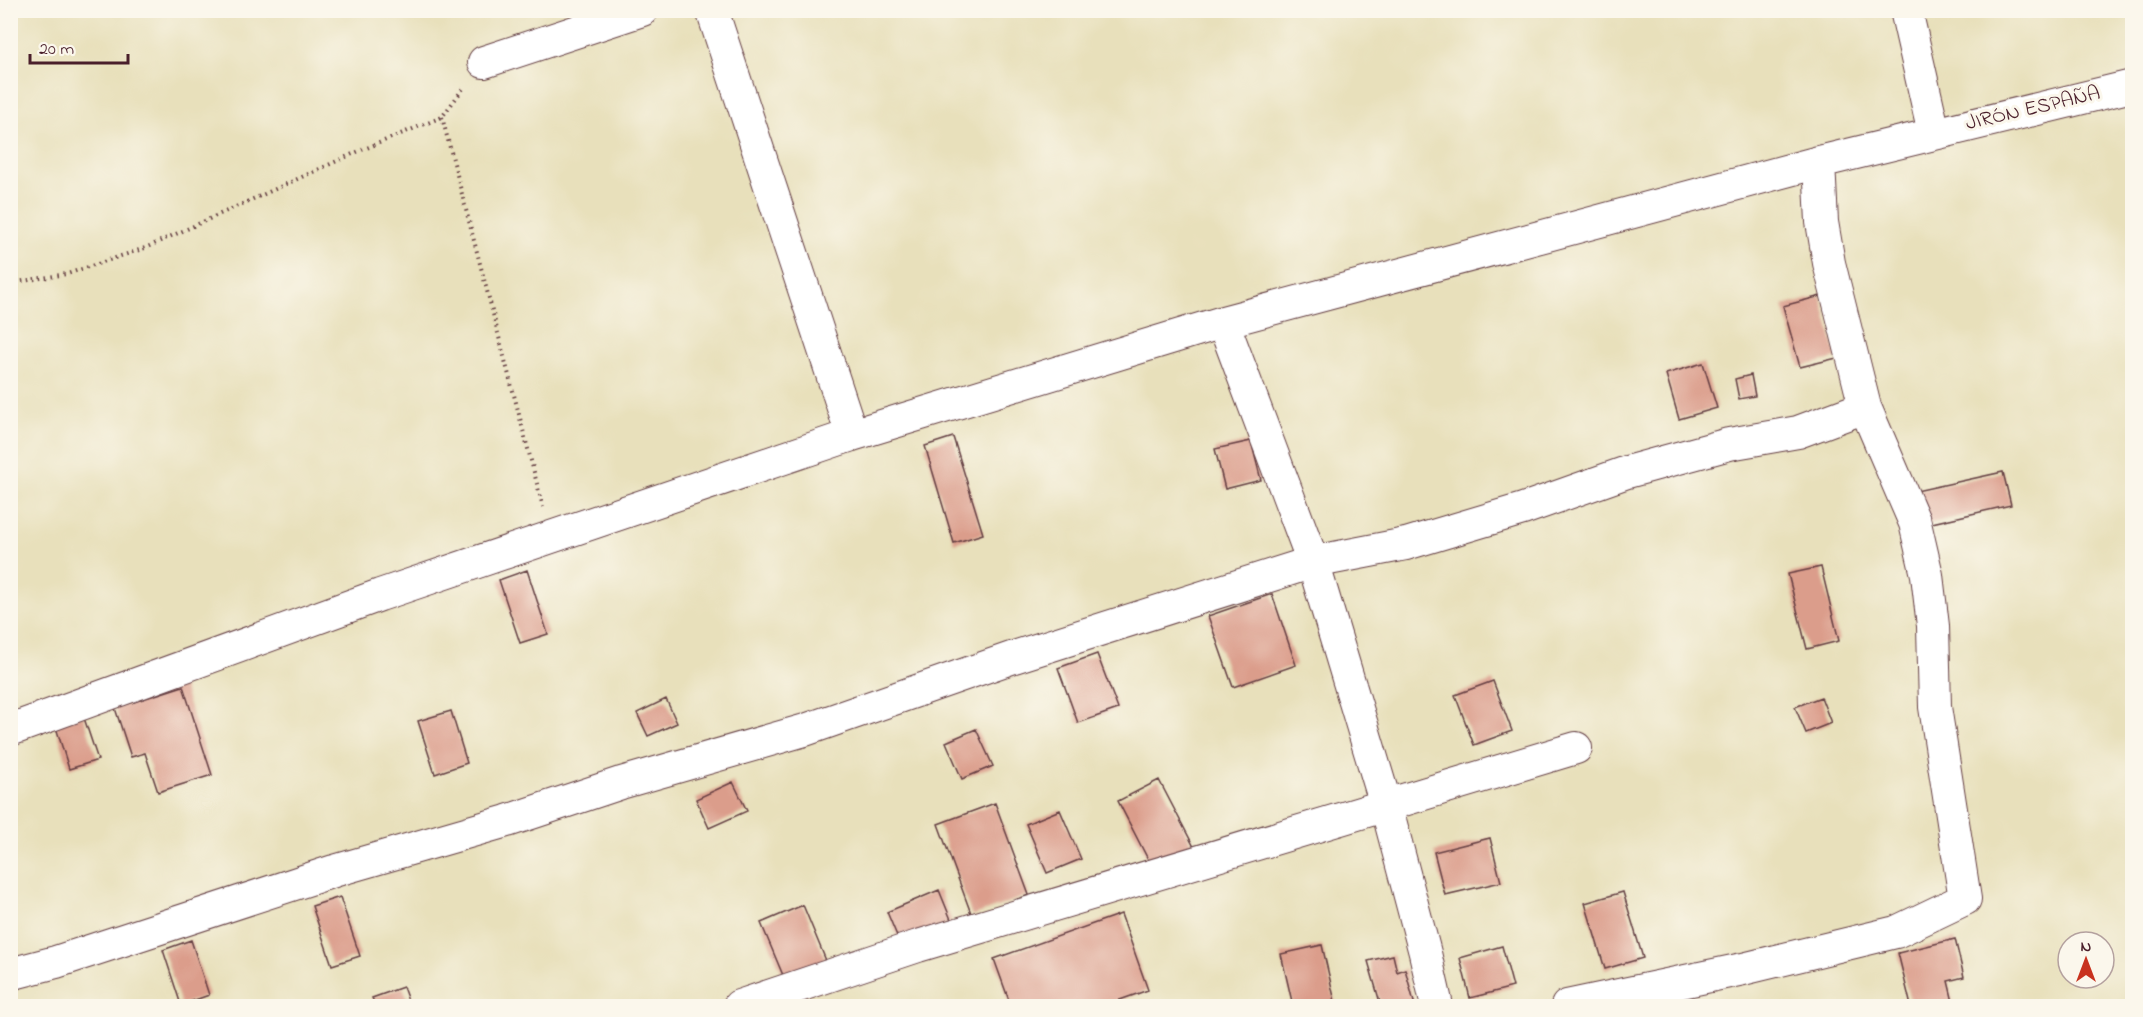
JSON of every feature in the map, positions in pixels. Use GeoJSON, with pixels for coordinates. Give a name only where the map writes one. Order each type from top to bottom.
{"type":"FeatureCollection","features":[{"type":"Feature","properties":{"kind":"street"},"geometry":{"type":"LineString","coordinates":[[484,62],[642,10]]}},
{"type":"Feature","properties":{"kind":"street"},"geometry":{"type":"LineString","coordinates":[[712,10],[852,435]]}},
{"type":"Feature","properties":{"kind":"street"},"geometry":{"type":"LineString","coordinates":[[1906,10],[1934,133]]}},
{"type":"Feature","properties":{"kind":"street","name":"JIRÓN ESPAÑA"},"geometry":{"type":"LineString","coordinates":[[10,730],[380,595],[852,435],[1224,322],[1820,162],[2133,86]]}},
{"type":"Feature","properties":{"kind":"street"},"geometry":{"type":"LineString","coordinates":[[1567,1006],[1743,969],[1896,932],[1965,899],[1935,707],[1933,626],[1927,575],[1914,523],[1864,407],[1829,263],[1822,222],[1820,162]]}},
{"type":"Feature","properties":{"kind":"street"},"geometry":{"type":"LineString","coordinates":[[1224,322],[1313,562],[1386,805],[1437,1006]]}},
{"type":"Feature","properties":{"kind":"street"},"geometry":{"type":"LineString","coordinates":[[10,974],[56,962],[334,871],[507,821],[621,783],[805,730],[1014,657],[1313,562],[1406,544],[1522,509],[1627,472],[1729,444],[1798,432],[1864,407]]}},
{"type":"Feature","properties":{"kind":"street"},"geometry":{"type":"LineString","coordinates":[[739,1006],[918,946],[1576,748]]}},
{"type":"Feature","properties":{"kind":"path"},"geometry":{"type":"LineString","coordinates":[[10,283],[68,274],[145,248],[357,152],[442,117],[484,62]]}},
{"type":"Feature","properties":{"kind":"path"},"geometry":{"type":"LineString","coordinates":[[442,117],[551,537]]}},
{"type":"Feature","properties":{"kind":"building"},"geometry":{"type":"Polygon","coordinates":[[[1821,296],[1837,358],[1800,367],[1783,306],[1821,296]]]}},
{"type":"Feature","properties":{"kind":"building"},"geometry":{"type":"Polygon","coordinates":[[[1703,363],[1717,408],[1679,419],[1666,374],[1703,363]]]}},
{"type":"Feature","properties":{"kind":"building"},"geometry":{"type":"Polygon","coordinates":[[[1751,375],[1755,396],[1739,399],[1735,379],[1751,375]]]}},
{"type":"Feature","properties":{"kind":"building"},"geometry":{"type":"Polygon","coordinates":[[[953,437],[983,534],[954,543],[925,446],[953,437]]]}},
{"type":"Feature","properties":{"kind":"building"},"geometry":{"type":"Polygon","coordinates":[[[1251,441],[1261,480],[1225,489],[1215,449],[1251,441]]]}},
{"type":"Feature","properties":{"kind":"building"},"geometry":{"type":"Polygon","coordinates":[[[2003,472],[2011,505],[1923,525],[1916,491],[2003,472]]]}},
{"type":"Feature","properties":{"kind":"building"},"geometry":{"type":"Polygon","coordinates":[[[1821,567],[1839,641],[1807,649],[1788,574],[1821,567]]]}},
{"type":"Feature","properties":{"kind":"building"},"geometry":{"type":"Polygon","coordinates":[[[527,570],[548,634],[520,643],[499,580],[527,570]]]}},
{"type":"Feature","properties":{"kind":"building"},"geometry":{"type":"Polygon","coordinates":[[[1272,594],[1296,665],[1233,687],[1208,616],[1272,594]]]}},
{"type":"Feature","properties":{"kind":"building"},"geometry":{"type":"Polygon","coordinates":[[[1097,654],[1118,709],[1078,723],[1058,668],[1097,654]]]}},
{"type":"Feature","properties":{"kind":"building"},"geometry":{"type":"Polygon","coordinates":[[[1493,681],[1512,731],[1474,745],[1455,695],[1493,681]]]}},
{"type":"Feature","properties":{"kind":"building"},"geometry":{"type":"Polygon","coordinates":[[[183,686],[212,775],[158,792],[145,753],[131,757],[115,708],[183,686]]]}},
{"type":"Feature","properties":{"kind":"building"},"geometry":{"type":"Polygon","coordinates":[[[1821,697],[1831,723],[1806,733],[1795,707],[1821,697]]]}},
{"type":"Feature","properties":{"kind":"building"},"geometry":{"type":"Polygon","coordinates":[[[666,699],[677,723],[648,736],[637,713],[666,699]]]}},
{"type":"Feature","properties":{"kind":"building"},"geometry":{"type":"Polygon","coordinates":[[[451,711],[467,763],[435,774],[418,721],[451,711]]]}},
{"type":"Feature","properties":{"kind":"building"},"geometry":{"type":"Polygon","coordinates":[[[83,715],[98,760],[69,769],[55,724],[83,715]]]}},
{"type":"Feature","properties":{"kind":"building"},"geometry":{"type":"Polygon","coordinates":[[[976,729],[993,766],[962,779],[946,742],[976,729]]]}},
{"type":"Feature","properties":{"kind":"building"},"geometry":{"type":"Polygon","coordinates":[[[1159,780],[1194,847],[1153,869],[1118,801],[1159,780]]]}},
{"type":"Feature","properties":{"kind":"building"},"geometry":{"type":"Polygon","coordinates":[[[733,782],[747,811],[709,828],[696,799],[733,782]]]}},
{"type":"Feature","properties":{"kind":"building"},"geometry":{"type":"Polygon","coordinates":[[[995,803],[1029,895],[972,916],[938,824],[995,803]]]}},
{"type":"Feature","properties":{"kind":"building"},"geometry":{"type":"Polygon","coordinates":[[[1060,810],[1081,859],[1047,873],[1026,824],[1060,810]]]}},
{"type":"Feature","properties":{"kind":"building"},"geometry":{"type":"Polygon","coordinates":[[[1490,838],[1501,882],[1445,895],[1434,852],[1490,838]]]}},
{"type":"Feature","properties":{"kind":"building"},"geometry":{"type":"Polygon","coordinates":[[[939,890],[952,922],[900,943],[887,912],[939,890]]]}},
{"type":"Feature","properties":{"kind":"building"},"geometry":{"type":"Polygon","coordinates":[[[1623,892],[1643,958],[1605,969],[1585,903],[1623,892]]]}},
{"type":"Feature","properties":{"kind":"building"},"geometry":{"type":"Polygon","coordinates":[[[340,897],[360,956],[332,965],[312,906],[340,897]]]}},
{"type":"Feature","properties":{"kind":"building"},"geometry":{"type":"Polygon","coordinates":[[[803,905],[827,963],[785,980],[761,923],[803,905]]]}},
{"type":"Feature","properties":{"kind":"building"},"geometry":{"type":"Polygon","coordinates":[[[1121,914],[1148,990],[1103,1006],[1011,1006],[994,959],[1121,914]]]}},
{"type":"Feature","properties":{"kind":"building"},"geometry":{"type":"Polygon","coordinates":[[[1955,939],[1964,977],[1948,981],[1954,1006],[1911,1006],[1898,953],[1955,939]]]}},
{"type":"Feature","properties":{"kind":"building"},"geometry":{"type":"Polygon","coordinates":[[[191,940],[209,995],[181,1005],[163,950],[191,940]]]}},
{"type":"Feature","properties":{"kind":"building"},"geometry":{"type":"Polygon","coordinates":[[[1322,945],[1336,1006],[1293,1006],[1281,954],[1322,945]]]}},
{"type":"Feature","properties":{"kind":"building"},"geometry":{"type":"Polygon","coordinates":[[[1502,946],[1513,987],[1470,998],[1460,958],[1502,946]]]}},
{"type":"Feature","properties":{"kind":"building"},"geometry":{"type":"Polygon","coordinates":[[[1393,955],[1397,972],[1405,969],[1415,1006],[1381,1006],[1368,961],[1393,955]]]}},
{"type":"Feature","properties":{"kind":"building"},"geometry":{"type":"Polygon","coordinates":[[[403,987],[410,1006],[376,1006],[372,998],[403,987]]]}}]}
